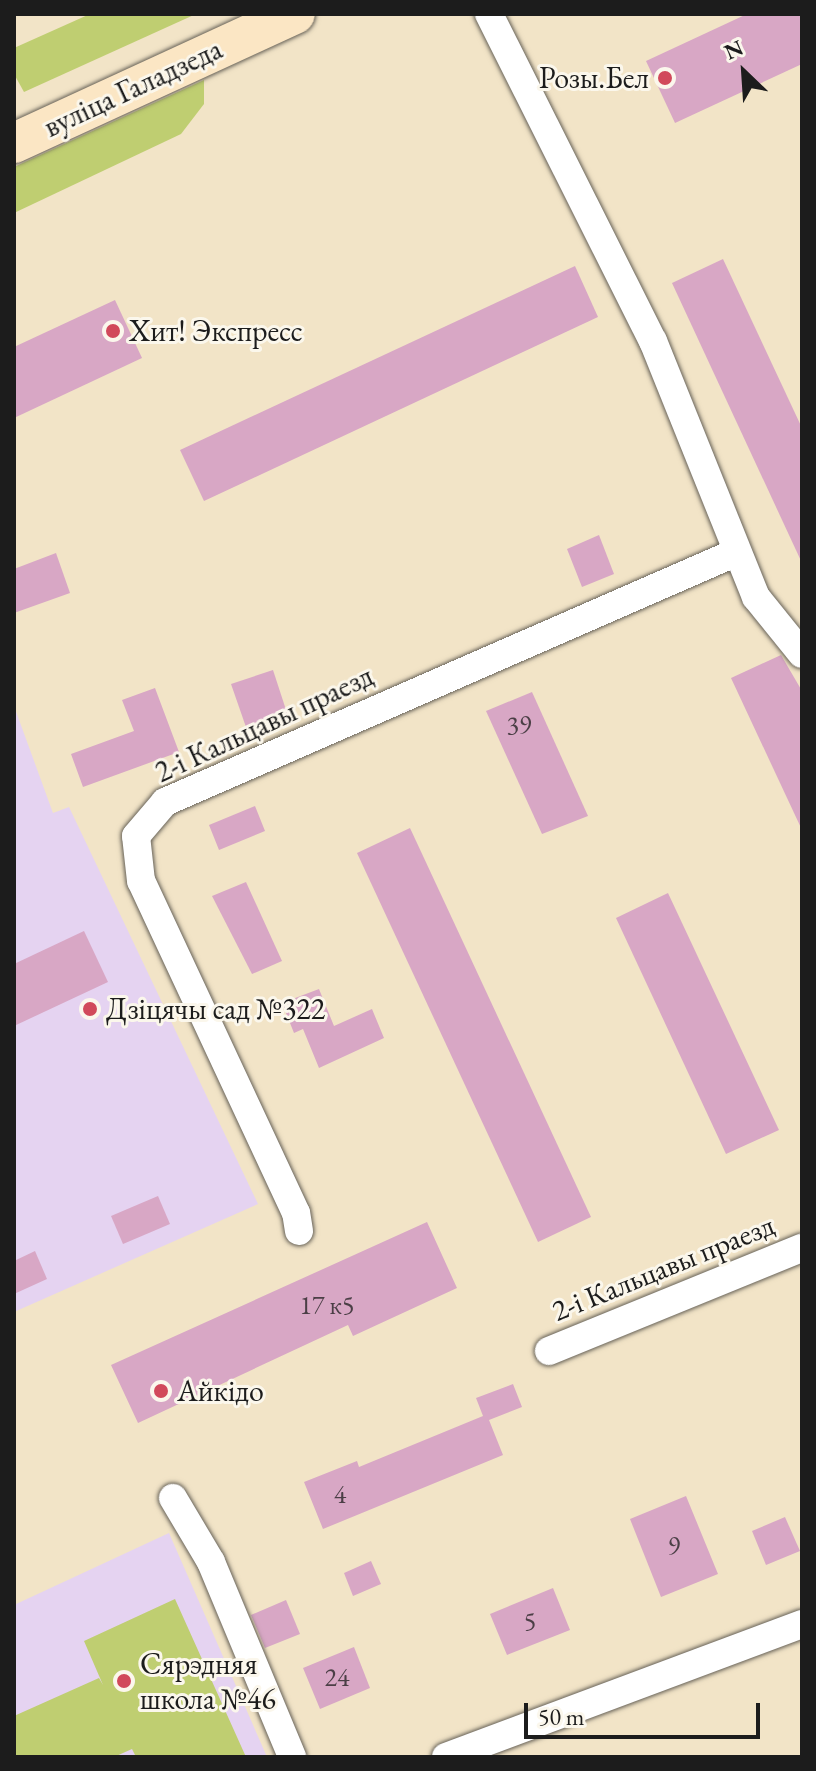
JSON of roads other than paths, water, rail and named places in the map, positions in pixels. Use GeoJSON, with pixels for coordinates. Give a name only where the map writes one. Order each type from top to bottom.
{"type":"FeatureCollection","features":[{"type":"Feature","properties":{"kind":"main road","name":"вуліца Галадзеда"},"geometry":{"type":"LineString","coordinates":[[14,143],[295,14]]}},
{"type":"Feature","properties":{"kind":"street"},"geometry":{"type":"LineString","coordinates":[[489,14],[653,341],[756,597],[802,654]]}},
{"type":"Feature","properties":{"kind":"street","name":"2-і Кальцавы праезд"},"geometry":{"type":"LineString","coordinates":[[299,1231],[296,1213],[141,881],[136,836],[165,802],[737,552]]}},
{"type":"Feature","properties":{"kind":"street","name":"2-і Кальцавы праезд"},"geometry":{"type":"LineString","coordinates":[[549,1351],[802,1248]]}},
{"type":"Feature","properties":{"kind":"street"},"geometry":{"type":"LineString","coordinates":[[173,1498],[211,1562],[292,1757]]}},
{"type":"Feature","properties":{"kind":"street"},"geometry":{"type":"LineString","coordinates":[[446,1757],[802,1624]]}},
{"type":"Feature","properties":{"kind":"place","name":"Розы.Бел"},"geometry":{"type":"Point","coordinates":[665,78]}},
{"type":"Feature","properties":{"kind":"place","name":"Хит! Экспресс"},"geometry":{"type":"Point","coordinates":[113,331]}},
{"type":"Feature","properties":{"kind":"place","name":"Дзіцячы сад №322"},"geometry":{"type":"Point","coordinates":[90,1009]}},
{"type":"Feature","properties":{"kind":"place","name":"Айкідо"},"geometry":{"type":"Point","coordinates":[161,1391]}},
{"type":"Feature","properties":{"kind":"place","name":"Сярэдняя школа №46"},"geometry":{"type":"Point","coordinates":[124,1681]}}]}
